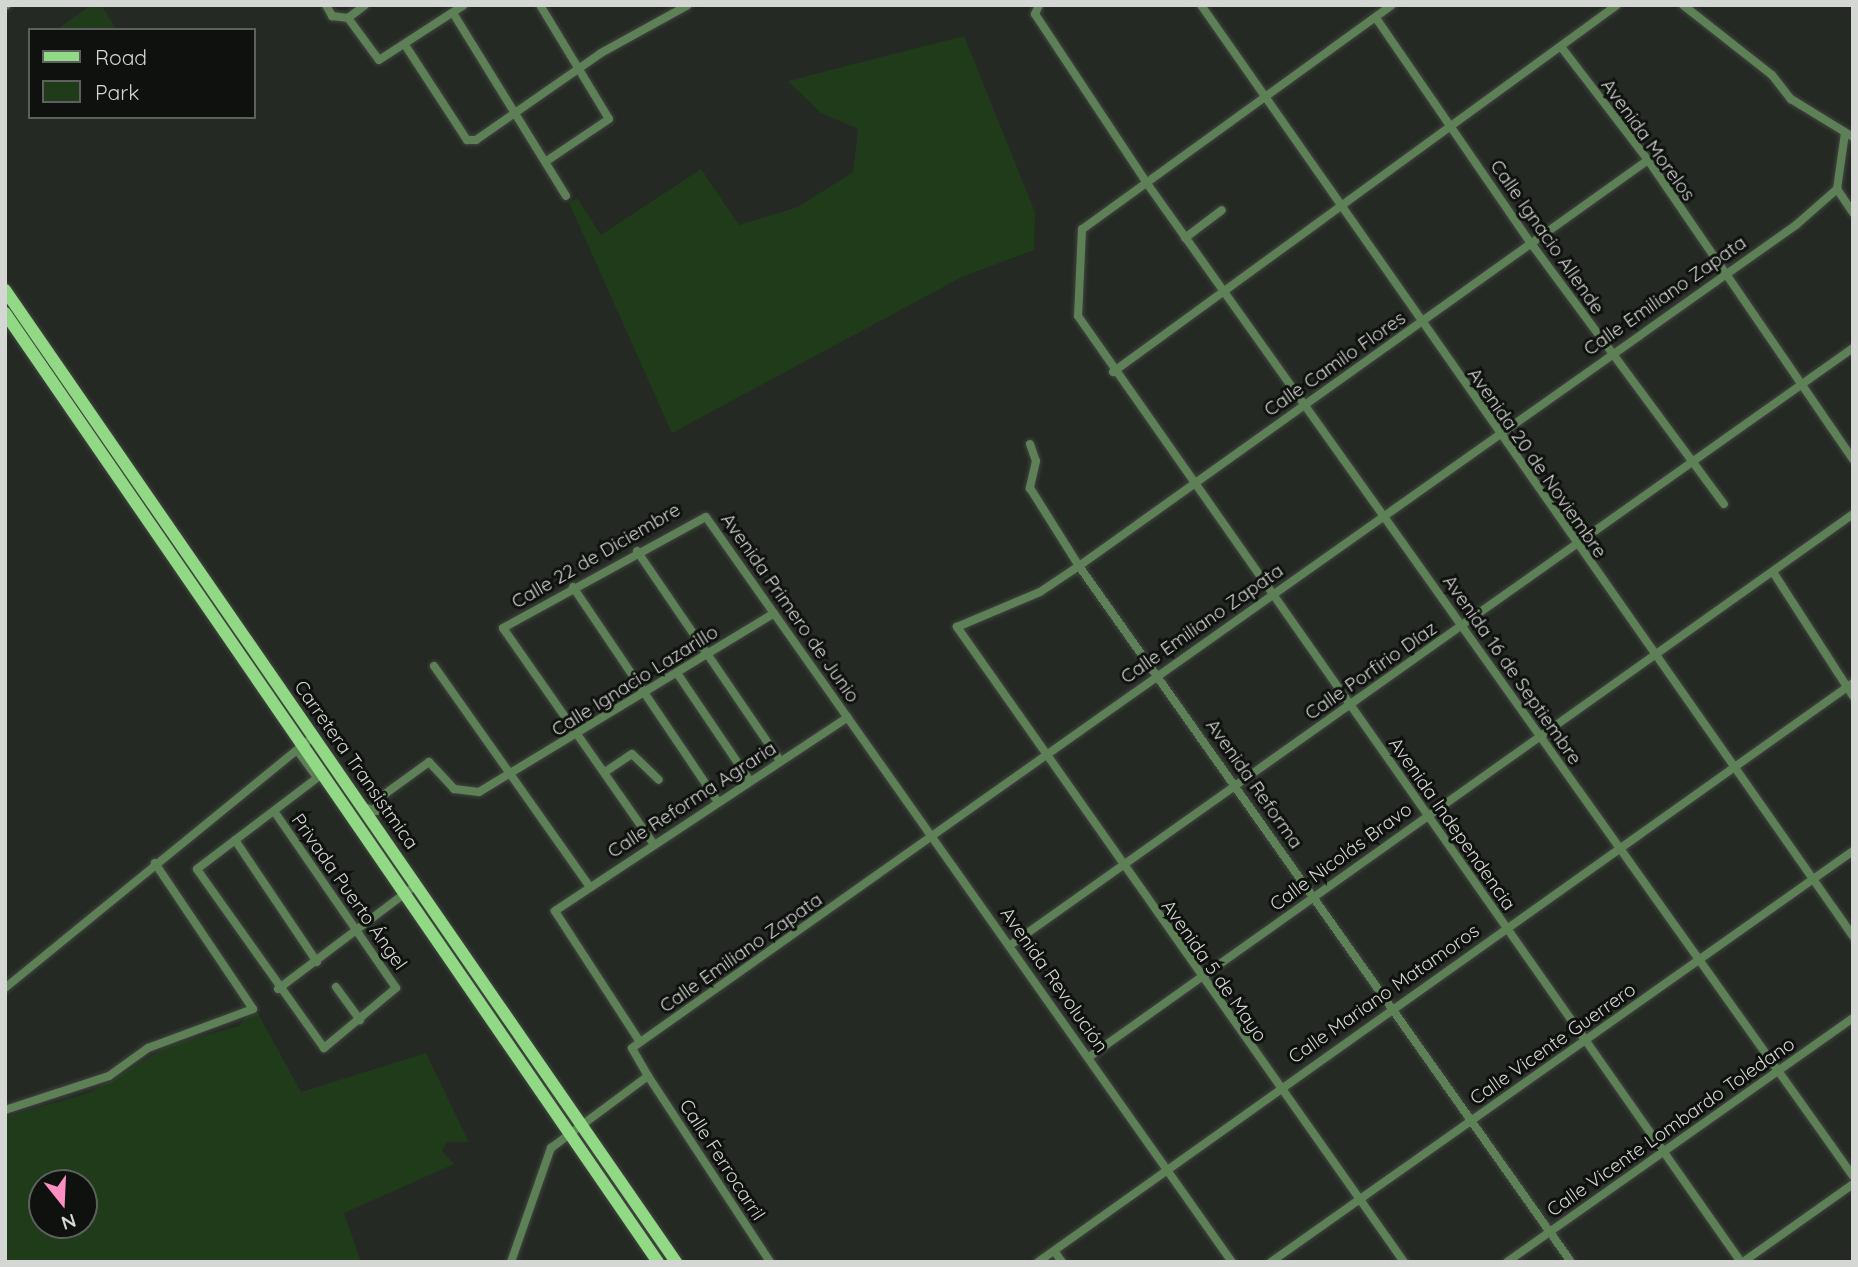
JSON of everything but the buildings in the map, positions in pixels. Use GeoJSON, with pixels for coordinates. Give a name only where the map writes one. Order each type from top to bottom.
{"type":"FeatureCollection","features":[{"type":"Feature","properties":{"kind":"main road","name":"Carretera Transistmica"},"geometry":{"type":"LineString","coordinates":[[5,290],[676,1262]]}},
{"type":"Feature","properties":{"kind":"main road","name":"Carretera Transistmica"},"geometry":{"type":"LineString","coordinates":[[5,313],[299,748],[405,894],[516,1060],[658,1262]]}},
{"type":"Feature","properties":{"kind":"main road"},"geometry":{"type":"LineString","coordinates":[[299,748],[361,805]]}},
{"type":"Feature","properties":{"kind":"main road"},"geometry":{"type":"LineString","coordinates":[[516,1060],[565,1116],[580,1122]]}},
{"type":"Feature","properties":{"kind":"main road"},"geometry":{"type":"LineString","coordinates":[[567,1132],[582,1136],[623,1186]]}},
{"type":"Feature","properties":{"kind":"street"},"geometry":{"type":"LineString","coordinates":[[326,5],[332,16],[348,18],[365,5]]}},
{"type":"Feature","properties":{"kind":"street"},"geometry":{"type":"LineString","coordinates":[[348,18],[379,60],[407,48],[464,5]]}},
{"type":"Feature","properties":{"kind":"street"},"geometry":{"type":"LineString","coordinates":[[540,5],[609,119],[548,160]]}},
{"type":"Feature","properties":{"kind":"street","name":"Avenida 16 de Septiembre"},"geometry":{"type":"LineString","coordinates":[[1039,5],[1035,14],[1146,183],[1226,291],[1619,850],[1853,1176]]}},
{"type":"Feature","properties":{"kind":"street","name":"Avenida 20 de Noviembre"},"geometry":{"type":"LineString","coordinates":[[1201,5],[1262,101],[1421,324],[1654,660],[1853,936]]}},
{"type":"Feature","properties":{"kind":"street"},"geometry":{"type":"LineString","coordinates":[[1146,183],[1392,5]]}},
{"type":"Feature","properties":{"kind":"street"},"geometry":{"type":"LineString","coordinates":[[1113,372],[1453,130],[1617,5]]}},
{"type":"Feature","properties":{"kind":"street"},"geometry":{"type":"LineString","coordinates":[[1683,5],[1772,75],[1791,99],[1849,135],[1837,189],[1853,213]]}},
{"type":"Feature","properties":{"kind":"street"},"geometry":{"type":"LineString","coordinates":[[407,48],[467,140],[516,113],[579,68],[684,7]]}},
{"type":"Feature","properties":{"kind":"street"},"geometry":{"type":"LineString","coordinates":[[453,13],[548,160],[549,174],[566,196]]}},
{"type":"Feature","properties":{"kind":"street","name":"Calle Ignacio Allende"},"geometry":{"type":"LineString","coordinates":[[1376,18],[1530,242],[1724,503]]}},
{"type":"Feature","properties":{"kind":"street","name":"Avenida Morelos"},"geometry":{"type":"LineString","coordinates":[[1562,48],[1648,160],[1723,275],[1853,459]]}},
{"type":"Feature","properties":{"kind":"street","name":"Calle Camilo Flores"},"geometry":{"type":"LineString","coordinates":[[1003,696],[957,627],[1040,592],[1079,566],[1193,482],[1421,324],[1530,242],[1648,160]]}},
{"type":"Feature","properties":{"kind":"street","name":"Avenida Independencia"},"geometry":{"type":"LineString","coordinates":[[1146,183],[1082,229],[1078,316],[1113,372],[1742,1262]]}},
{"type":"Feature","properties":{"kind":"street","name":"Calle Emiliano Zapata"},"geometry":{"type":"LineString","coordinates":[[640,1042],[1723,275],[1837,189]]}},
{"type":"Feature","properties":{"kind":"street"},"geometry":{"type":"LineString","coordinates":[[1185,238],[1222,211]]}},
{"type":"Feature","properties":{"kind":"street","name":"Calle Porfirio Díaz"},"geometry":{"type":"LineString","coordinates":[[1009,946],[1350,707],[1853,348]]}},
{"type":"Feature","properties":{"kind":"street","name":"Avenida Reforma"},"geometry":{"type":"LineString","coordinates":[[1030,444],[1036,461],[1030,488],[1079,566],[1158,674],[1571,1262]]}},
{"type":"Feature","properties":{"kind":"street","name":"Calle Nicolás Bravo"},"geometry":{"type":"LineString","coordinates":[[1089,1057],[1199,976],[1315,898],[1425,816],[1654,660],[1853,514]]}},
{"type":"Feature","properties":{"kind":"street","name":"Calle 22 de Diciembre"},"geometry":{"type":"LineString","coordinates":[[578,736],[503,628],[637,551],[706,517]]}},
{"type":"Feature","properties":{"kind":"street","name":"Avenida Primero de Junio"},"geometry":{"type":"LineString","coordinates":[[706,517],[848,718]]}},
{"type":"Feature","properties":{"kind":"street"},"geometry":{"type":"LineString","coordinates":[[637,551],[709,653],[780,761]]}},
{"type":"Feature","properties":{"kind":"street"},"geometry":{"type":"LineString","coordinates":[[1773,572],[1850,685],[1853,696]]}},
{"type":"Feature","properties":{"kind":"street"},"geometry":{"type":"LineString","coordinates":[[573,587],[718,802]]}},
{"type":"Feature","properties":{"kind":"street","name":"Calle Ignacio Lazarillo"},"geometry":{"type":"LineString","coordinates":[[361,805],[376,811],[379,799],[429,762],[467,794],[512,775],[774,613]]}},
{"type":"Feature","properties":{"kind":"street"},"geometry":{"type":"LineString","coordinates":[[434,666],[589,886]]}},
{"type":"Feature","properties":{"kind":"street"},"geometry":{"type":"LineString","coordinates":[[677,673],[750,781]]}},
{"type":"Feature","properties":{"kind":"street","name":"Calle Mariano Matamoros"},"geometry":{"type":"LineString","coordinates":[[1038,1262],[1277,1089],[1850,685]]}},
{"type":"Feature","properties":{"kind":"street","name":"Avenida 5 de Mayo"},"geometry":{"type":"LineString","coordinates":[[1003,696],[1277,1089],[1404,1262]]}},
{"type":"Feature","properties":{"kind":"street","name":"Calle Reforma Agraria"},"geometry":{"type":"LineString","coordinates":[[640,1042],[555,911],[653,843],[848,718]]}},
{"type":"Feature","properties":{"kind":"street","name":"Avenida Revolución"},"geometry":{"type":"LineString","coordinates":[[848,718],[933,834],[1231,1262]]}},
{"type":"Feature","properties":{"kind":"street"},"geometry":{"type":"LineString","coordinates":[[578,736],[653,843]]}},
{"type":"Feature","properties":{"kind":"street"},"geometry":{"type":"LineString","coordinates":[[5,988],[155,863],[313,737]]}},
{"type":"Feature","properties":{"kind":"street"},"geometry":{"type":"LineString","coordinates":[[605,772],[632,754],[659,780]]}},
{"type":"Feature","properties":{"kind":"street"},"geometry":{"type":"LineString","coordinates":[[319,776],[235,840],[198,873],[320,1048],[360,1020],[336,987]]}},
{"type":"Feature","properties":{"kind":"street","name":"Privada Puerto Ángel"},"geometry":{"type":"LineString","coordinates":[[274,811],[397,992],[360,1020]]}},
{"type":"Feature","properties":{"kind":"street"},"geometry":{"type":"LineString","coordinates":[[235,840],[317,962]]}},
{"type":"Feature","properties":{"kind":"street","name":"Calle Vicente Guerrero"},"geometry":{"type":"LineString","coordinates":[[1271,1262],[1853,851]]}},
{"type":"Feature","properties":{"kind":"street"},"geometry":{"type":"LineString","coordinates":[[5,1110],[109,1076],[148,1048],[253,1009],[155,863]]}},
{"type":"Feature","properties":{"kind":"street"},"geometry":{"type":"LineString","coordinates":[[278,989],[416,885]]}},
{"type":"Feature","properties":{"kind":"street","name":"Calle Vicente Lombardo Toledano"},"geometry":{"type":"LineString","coordinates":[[1507,1262],[1853,1018]]}},
{"type":"Feature","properties":{"kind":"street"},"geometry":{"type":"LineString","coordinates":[[511,1262],[543,1163],[567,1132],[648,1076],[631,1050],[640,1042]]}},
{"type":"Feature","properties":{"kind":"street","name":"Calle Ferrocarril"},"geometry":{"type":"LineString","coordinates":[[648,1076],[770,1262]]}},
{"type":"Feature","properties":{"kind":"street"},"geometry":{"type":"LineString","coordinates":[[1742,1262],[1853,1184]]}},
{"type":"Feature","properties":{"kind":"street"},"geometry":{"type":"LineString","coordinates":[[1055,1252],[1062,1262]]}},
{"type":"Feature","properties":{"kind":"green space"},"geometry":{"type":"Polygon","coordinates":[[[91,5],[101,5],[116,28],[59,28],[91,5]]]}},
{"type":"Feature","properties":{"kind":"green space"},"geometry":{"type":"Polygon","coordinates":[[[964,36],[1035,212],[1034,250],[962,277],[672,433],[569,203],[577,198],[601,235],[701,169],[739,225],[798,207],[853,172],[858,129],[821,113],[788,81],[964,36]]]}},
{"type":"Feature","properties":{"kind":"green space"},"geometry":{"type":"Polygon","coordinates":[[[254,1006],[301,1092],[426,1053],[469,1142],[447,1142],[442,1151],[454,1164],[344,1213],[361,1262],[5,1262],[5,1117],[89,1093],[170,1045],[239,1026],[254,1006]]]}}]}
